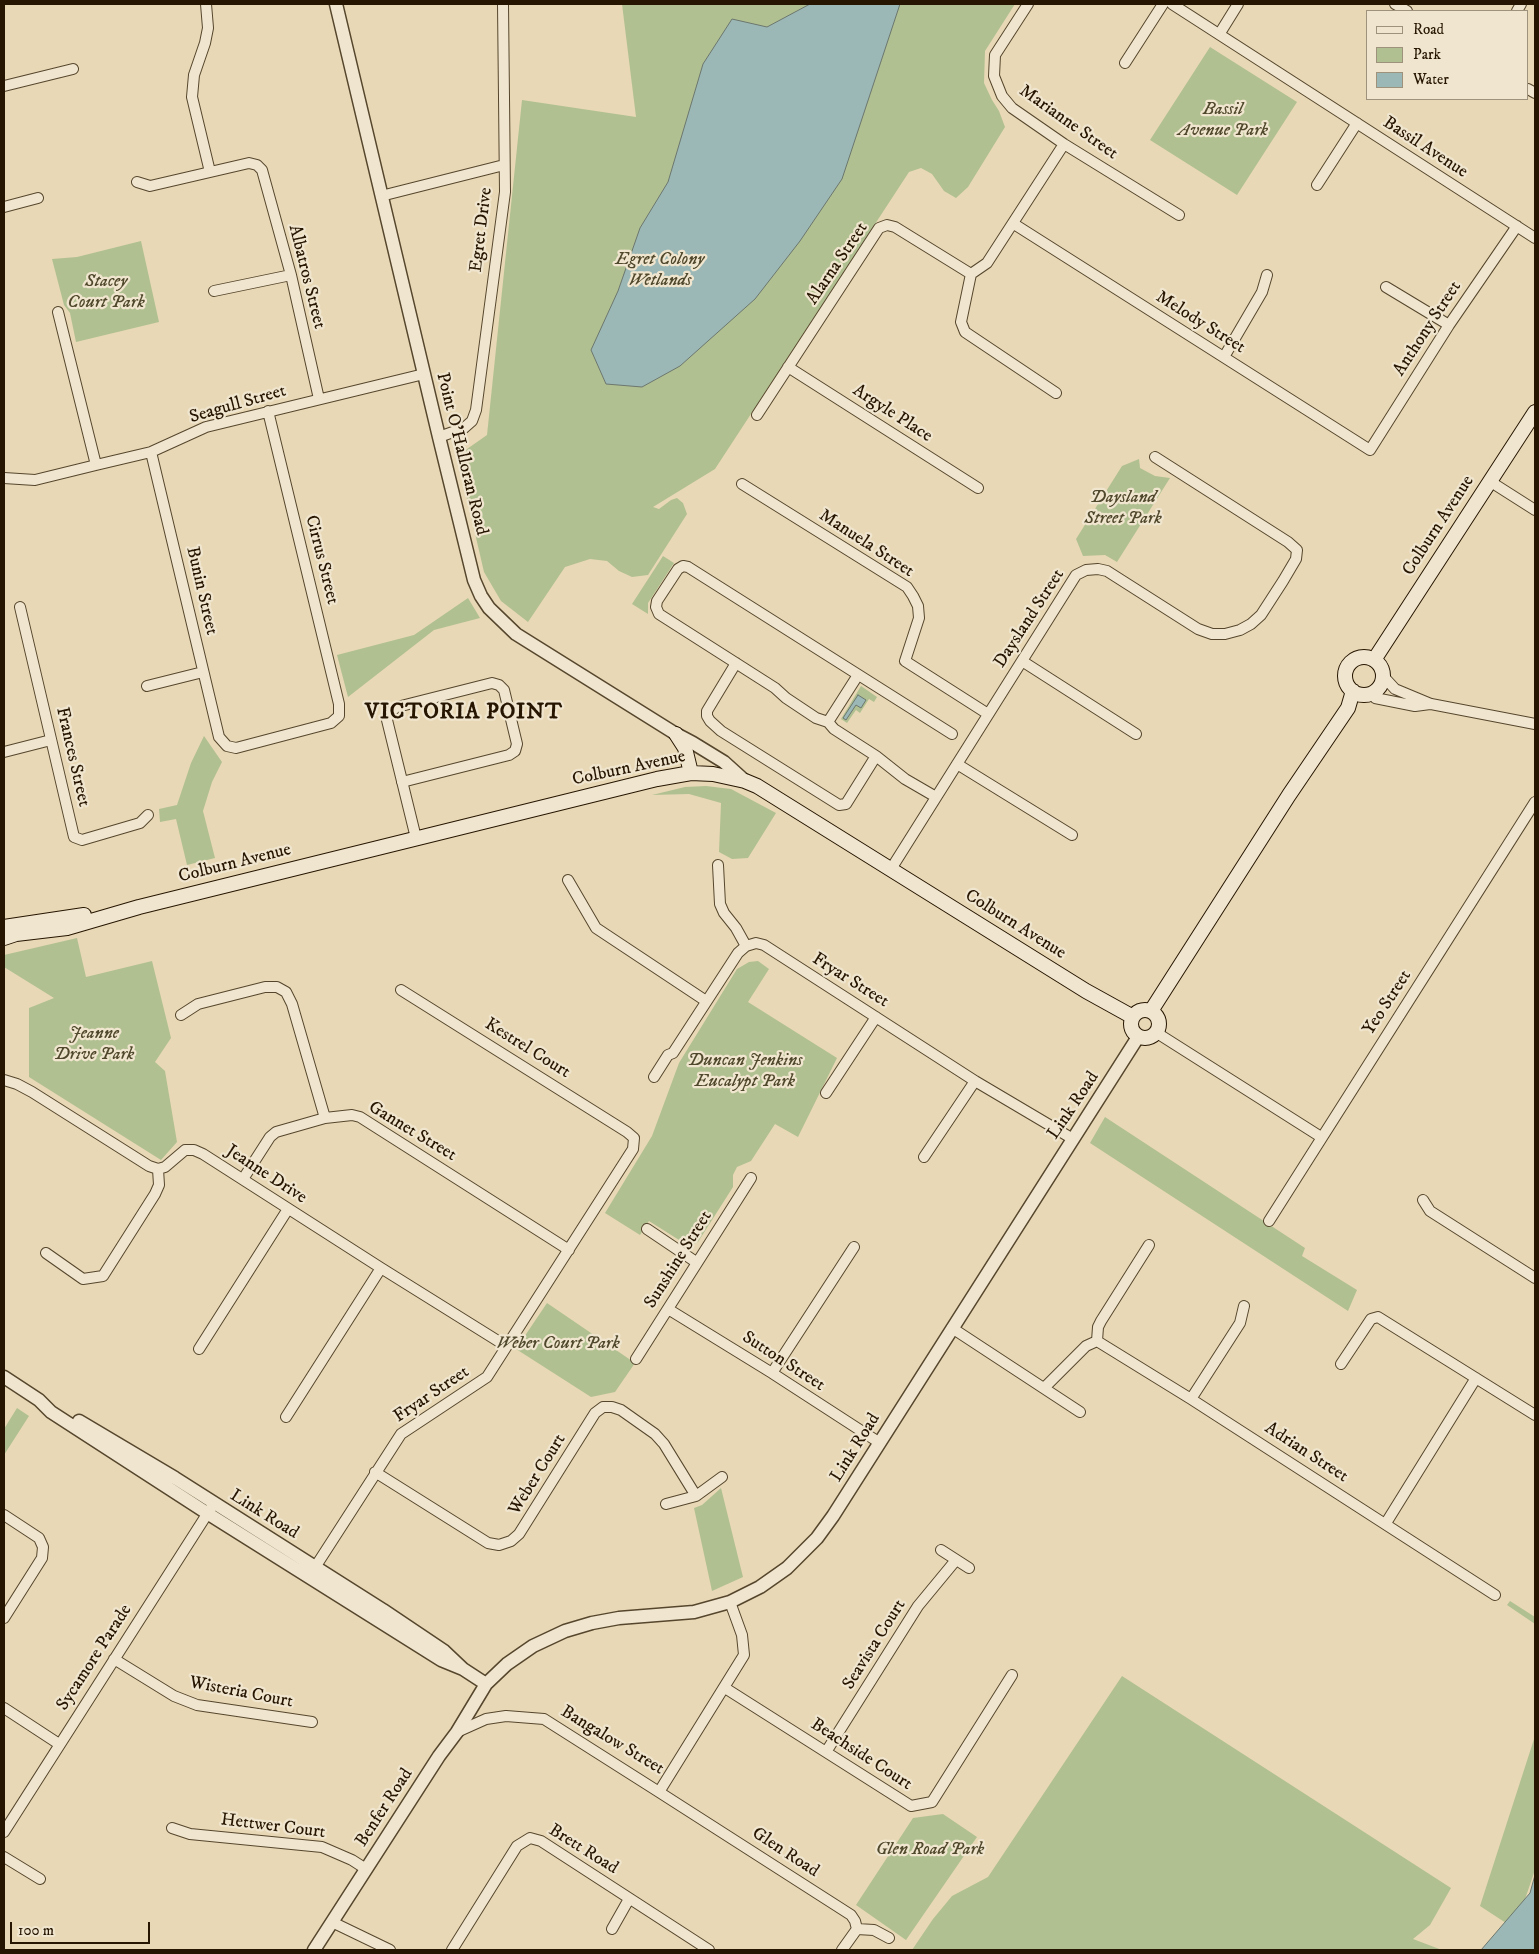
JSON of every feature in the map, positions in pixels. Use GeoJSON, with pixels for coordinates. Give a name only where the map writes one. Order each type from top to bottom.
{"type":"FeatureCollection","features":[{"type":"Feature","properties":{"kind":"main road","name":"Colburn Avenue"},"geometry":{"type":"LineString","coordinates":[[1374,660],[1535,412]]}},
{"type":"Feature","properties":{"kind":"main road"},"geometry":{"type":"LineString","coordinates":[[1363,657],[1374,660],[1381,666],[1383,676],[1379,688],[1372,693],[1364,694],[1353,691],[1346,682],[1348,666],[1357,658],[1363,657]]}},
{"type":"Feature","properties":{"kind":"main road"},"geometry":{"type":"LineString","coordinates":[[1151,1011],[1289,795],[1348,708],[1353,691]]}},
{"type":"Feature","properties":{"kind":"main road"},"geometry":{"type":"LineString","coordinates":[[676,734],[685,748],[690,774]]}},
{"type":"Feature","properties":{"kind":"main road","name":"Colburn Avenue"},"geometry":{"type":"LineString","coordinates":[[4,938],[16,934],[67,928],[139,907],[657,779],[690,774],[713,774],[745,781],[757,786],[1086,991],[1133,1017]]}},
{"type":"Feature","properties":{"kind":"main road","name":"Colburn Avenue"},"geometry":{"type":"LineString","coordinates":[[4,928],[139,907]]}},
{"type":"Feature","properties":{"kind":"main road"},"geometry":{"type":"LineString","coordinates":[[1139,1011],[1151,1011],[1159,1020],[1157,1033],[1147,1039],[1138,1037],[1130,1026],[1133,1017],[1139,1011]]}},
{"type":"Feature","properties":{"kind":"street"},"geometry":{"type":"LineString","coordinates":[[137,182],[150,186],[210,172],[192,97],[194,75],[206,43],[208,28],[206,4]]}},
{"type":"Feature","properties":{"kind":"street","name":"Point O'Halloran Road"},"geometry":{"type":"LineString","coordinates":[[336,4],[474,580],[481,596],[489,608],[516,634],[676,734],[693,742],[724,762],[745,781]]}},
{"type":"Feature","properties":{"kind":"street","name":"Egret Drive"},"geometry":{"type":"LineString","coordinates":[[439,437],[464,428],[472,421],[476,410],[505,192],[503,4]]}},
{"type":"Feature","properties":{"kind":"street","name":"Marianne Street"},"geometry":{"type":"LineString","coordinates":[[1028,4],[995,54],[994,76],[1002,96],[1012,108],[1064,144],[1179,215]]}},
{"type":"Feature","properties":{"kind":"street"},"geometry":{"type":"LineString","coordinates":[[1125,64],[1163,4]]}},
{"type":"Feature","properties":{"kind":"street","name":"Bassil Avenue"},"geometry":{"type":"LineString","coordinates":[[1172,4],[1535,238]]}},
{"type":"Feature","properties":{"kind":"street"},"geometry":{"type":"LineString","coordinates":[[1220,34],[1238,4]]}},
{"type":"Feature","properties":{"kind":"street"},"geometry":{"type":"LineString","coordinates":[[4,86],[73,69]]}},
{"type":"Feature","properties":{"kind":"street"},"geometry":{"type":"LineString","coordinates":[[1317,185],[1357,123]]}},
{"type":"Feature","properties":{"kind":"street"},"geometry":{"type":"LineString","coordinates":[[1056,393],[965,332],[961,322],[971,274],[986,263],[1014,224],[1064,144]]}},
{"type":"Feature","properties":{"kind":"street","name":"Albatros Street"},"geometry":{"type":"LineString","coordinates":[[210,172],[249,163],[257,165],[262,170],[291,275],[318,399]]}},
{"type":"Feature","properties":{"kind":"street"},"geometry":{"type":"LineString","coordinates":[[381,196],[504,165]]}},
{"type":"Feature","properties":{"kind":"street"},"geometry":{"type":"LineString","coordinates":[[4,207],[38,198]]}},
{"type":"Feature","properties":{"kind":"street","name":"Melody Street"},"geometry":{"type":"LineString","coordinates":[[1014,224],[1370,450]]}},
{"type":"Feature","properties":{"kind":"street","name":"Alarna Street"},"geometry":{"type":"LineString","coordinates":[[757,414],[879,228],[887,225],[895,226],[971,274]]}},
{"type":"Feature","properties":{"kind":"street","name":"Anthony Street"},"geometry":{"type":"LineString","coordinates":[[1370,450],[1449,325],[1516,226]]}},
{"type":"Feature","properties":{"kind":"street"},"geometry":{"type":"LineString","coordinates":[[214,291],[291,275]]}},
{"type":"Feature","properties":{"kind":"street"},"geometry":{"type":"LineString","coordinates":[[1224,358],[1262,292],[1267,275]]}},
{"type":"Feature","properties":{"kind":"street"},"geometry":{"type":"LineString","coordinates":[[1386,287],[1449,325]]}},
{"type":"Feature","properties":{"kind":"street"},"geometry":{"type":"LineString","coordinates":[[58,312],[96,465]]}},
{"type":"Feature","properties":{"kind":"street","name":"Argyle Place"},"geometry":{"type":"LineString","coordinates":[[788,367],[978,488]]}},
{"type":"Feature","properties":{"kind":"street","name":"Seagull Street"},"geometry":{"type":"LineString","coordinates":[[4,478],[34,480],[151,452],[206,427],[424,374]]}},
{"type":"Feature","properties":{"kind":"street","name":"Cirrus Street"},"geometry":{"type":"LineString","coordinates":[[219,737],[227,746],[236,748],[331,724],[339,716],[339,704],[268,412]]}},
{"type":"Feature","properties":{"kind":"street","name":"Bunin Street"},"geometry":{"type":"LineString","coordinates":[[151,452],[219,737]]}},
{"type":"Feature","properties":{"kind":"street","name":"Daysland Street"},"geometry":{"type":"LineString","coordinates":[[891,869],[1076,575],[1086,570],[1098,569],[1107,571],[1198,629],[1212,634],[1225,634],[1240,630],[1261,615],[1296,559],[1297,550],[1288,542],[1155,457]]}},
{"type":"Feature","properties":{"kind":"street"},"geometry":{"type":"LineString","coordinates":[[1491,482],[1535,510]]}},
{"type":"Feature","properties":{"kind":"street","name":"Manuela Street"},"geometry":{"type":"LineString","coordinates":[[742,484],[907,587],[914,596],[918,606],[919,618],[905,661],[988,714]]}},
{"type":"Feature","properties":{"kind":"street"},"geometry":{"type":"LineString","coordinates":[[936,798],[905,779],[876,756],[834,729],[828,722],[816,718],[736,662],[659,614],[656,601],[678,569],[683,566],[952,734]]}},
{"type":"Feature","properties":{"kind":"street","name":"Frances Street"},"geometry":{"type":"LineString","coordinates":[[20,607],[74,837],[82,840],[140,823],[148,816]]}},
{"type":"Feature","properties":{"kind":"street"},"geometry":{"type":"LineString","coordinates":[[736,662],[707,711],[710,721],[721,731],[840,805],[846,804],[876,756]]}},
{"type":"Feature","properties":{"kind":"street"},"geometry":{"type":"LineString","coordinates":[[1022,662],[1136,734]]}},
{"type":"Feature","properties":{"kind":"street"},"geometry":{"type":"LineString","coordinates":[[147,686],[203,672]]}},
{"type":"Feature","properties":{"kind":"street"},"geometry":{"type":"LineString","coordinates":[[828,722],[858,675]]}},
{"type":"Feature","properties":{"kind":"street"},"geometry":{"type":"LineString","coordinates":[[1383,676],[1394,689],[1431,704],[1535,724]]}},
{"type":"Feature","properties":{"kind":"street"},"geometry":{"type":"LineString","coordinates":[[402,782],[509,755],[515,751],[517,744],[504,690],[499,685],[492,683],[397,707],[390,712],[387,720],[402,782],[416,838]]}},
{"type":"Feature","properties":{"kind":"street"},"geometry":{"type":"LineString","coordinates":[[1372,693],[1375,698],[1415,706],[1431,704]]}},
{"type":"Feature","properties":{"kind":"street"},"geometry":{"type":"LineString","coordinates":[[4,752],[51,740]]}},
{"type":"Feature","properties":{"kind":"street"},"geometry":{"type":"LineString","coordinates":[[957,764],[1072,835]]}},
{"type":"Feature","properties":{"kind":"street","name":"Yeo Street"},"geometry":{"type":"LineString","coordinates":[[1269,1221],[1535,802]]}},
{"type":"Feature","properties":{"kind":"street"},"geometry":{"type":"LineString","coordinates":[[654,1078],[668,1055],[673,1053],[738,953],[746,946],[720,904],[718,865]]}},
{"type":"Feature","properties":{"kind":"street"},"geometry":{"type":"LineString","coordinates":[[568,880],[596,928],[706,1001]]}},
{"type":"Feature","properties":{"kind":"street","name":"Fryar Street"},"geometry":{"type":"LineString","coordinates":[[746,946],[756,943],[764,946],[975,1081],[1073,1139]]}},
{"type":"Feature","properties":{"kind":"street"},"geometry":{"type":"LineString","coordinates":[[181,1015],[198,1004],[265,987],[277,987],[286,992],[292,1004],[326,1118]]}},
{"type":"Feature","properties":{"kind":"street","name":"Kestrel Court"},"geometry":{"type":"LineString","coordinates":[[401,990],[634,1138]]}},
{"type":"Feature","properties":{"kind":"street"},"geometry":{"type":"LineString","coordinates":[[826,1092],[876,1017]]}},
{"type":"Feature","properties":{"kind":"street"},"geometry":{"type":"LineString","coordinates":[[1157,1033],[1322,1137]]}},
{"type":"Feature","properties":{"kind":"street","name":"Link Road"},"geometry":{"type":"LineString","coordinates":[[4,1377],[39,1400],[51,1412],[312,1572],[383,1610],[444,1651],[463,1669],[486,1684],[507,1664],[534,1646],[565,1631],[619,1618],[694,1612],[730,1602],[760,1587],[802,1555],[833,1516],[1073,1139],[1116,1075],[1138,1037]]}},
{"type":"Feature","properties":{"kind":"street"},"geometry":{"type":"LineString","coordinates":[[4,1080],[32,1092],[149,1166],[158,1169],[159,1185],[155,1194],[103,1276],[83,1279],[46,1253]]}},
{"type":"Feature","properties":{"kind":"street"},"geometry":{"type":"LineString","coordinates":[[924,1157],[975,1081]]}},
{"type":"Feature","properties":{"kind":"street","name":"Gannet Street"},"geometry":{"type":"LineString","coordinates":[[243,1179],[270,1137],[276,1132],[326,1118],[352,1115],[360,1117],[569,1250]]}},
{"type":"Feature","properties":{"kind":"street","name":"Fryar Street"},"geometry":{"type":"LineString","coordinates":[[312,1572],[401,1434],[487,1377],[633,1149],[634,1138]]}},
{"type":"Feature","properties":{"kind":"street","name":"Jeanne Drive"},"geometry":{"type":"LineString","coordinates":[[158,1169],[170,1164],[178,1154],[185,1150],[194,1150],[203,1154],[506,1346]]}},
{"type":"Feature","properties":{"kind":"street","name":"Sunshine Street"},"geometry":{"type":"LineString","coordinates":[[636,1359],[751,1178]]}},
{"type":"Feature","properties":{"kind":"street"},"geometry":{"type":"LineString","coordinates":[[1423,1200],[1430,1211],[1535,1278]]}},
{"type":"Feature","properties":{"kind":"street"},"geometry":{"type":"LineString","coordinates":[[198,1349],[288,1209]]}},
{"type":"Feature","properties":{"kind":"street"},"geometry":{"type":"LineString","coordinates":[[647,1228],[696,1262]]}},
{"type":"Feature","properties":{"kind":"street"},"geometry":{"type":"LineString","coordinates":[[1044,1388],[1086,1346],[1097,1341],[1098,1327],[1101,1321],[1149,1245]]}},
{"type":"Feature","properties":{"kind":"street"},"geometry":{"type":"LineString","coordinates":[[772,1374],[854,1247]]}},
{"type":"Feature","properties":{"kind":"street"},"geometry":{"type":"LineString","coordinates":[[286,1417],[381,1268]]}},
{"type":"Feature","properties":{"kind":"street"},"geometry":{"type":"LineString","coordinates":[[1191,1399],[1240,1323],[1244,1306]]}},
{"type":"Feature","properties":{"kind":"street","name":"Sutton Street"},"geometry":{"type":"LineString","coordinates":[[668,1309],[880,1443]]}},
{"type":"Feature","properties":{"kind":"street"},"geometry":{"type":"LineString","coordinates":[[1341,1364],[1373,1318],[1378,1317],[1535,1415]]}},
{"type":"Feature","properties":{"kind":"street"},"geometry":{"type":"LineString","coordinates":[[952,1328],[1080,1412]]}},
{"type":"Feature","properties":{"kind":"street","name":"Adrian Street"},"geometry":{"type":"LineString","coordinates":[[1097,1341],[1386,1523],[1495,1595]]}},
{"type":"Feature","properties":{"kind":"street"},"geometry":{"type":"LineString","coordinates":[[1386,1523],[1476,1378]]}},
{"type":"Feature","properties":{"kind":"street","name":"Weber Court"},"geometry":{"type":"LineString","coordinates":[[375,1472],[488,1543],[499,1545],[511,1541],[519,1534],[595,1413],[603,1408],[612,1406],[621,1410],[655,1434],[669,1452],[696,1496]]}},
{"type":"Feature","properties":{"kind":"street"},"geometry":{"type":"LineString","coordinates":[[666,1504],[696,1496],[722,1477]]}},
{"type":"Feature","properties":{"kind":"street","name":"Sycamore Parade"},"geometry":{"type":"LineString","coordinates":[[4,1832],[210,1508]]}},
{"type":"Feature","properties":{"kind":"street"},"geometry":{"type":"LineString","coordinates":[[4,1515],[39,1538],[43,1547],[42,1558],[4,1618]]}},
{"type":"Feature","properties":{"kind":"street"},"geometry":{"type":"LineString","coordinates":[[941,1550],[970,1568]]}},
{"type":"Feature","properties":{"kind":"street","name":"Seavista Court"},"geometry":{"type":"LineString","coordinates":[[826,1752],[918,1606],[956,1560]]}},
{"type":"Feature","properties":{"kind":"street","name":"Bangalow Street"},"geometry":{"type":"LineString","coordinates":[[457,1732],[486,1719],[506,1716],[544,1719],[659,1792],[744,1655],[742,1635],[730,1602]]}},
{"type":"Feature","properties":{"kind":"street","name":"Wisteria Court"},"geometry":{"type":"LineString","coordinates":[[114,1659],[174,1696],[196,1705],[312,1722]]}},
{"type":"Feature","properties":{"kind":"street","name":"Beachside Court"},"geometry":{"type":"LineString","coordinates":[[725,1688],[911,1806],[932,1802],[1012,1675]]}},
{"type":"Feature","properties":{"kind":"street","name":"Benfer Road"},"geometry":{"type":"LineString","coordinates":[[314,1950],[439,1756],[457,1732],[486,1684]]}},
{"type":"Feature","properties":{"kind":"street"},"geometry":{"type":"LineString","coordinates":[[4,1708],[59,1744]]}},
{"type":"Feature","properties":{"kind":"street","name":"Glen Road"},"geometry":{"type":"LineString","coordinates":[[659,1792],[851,1915],[855,1921],[856,1929]]}},
{"type":"Feature","properties":{"kind":"street","name":"Hettwer Court"},"geometry":{"type":"LineString","coordinates":[[172,1828],[190,1834],[322,1847],[352,1860],[366,1869]]}},
{"type":"Feature","properties":{"kind":"street","name":"Brett Road"},"geometry":{"type":"LineString","coordinates":[[452,1950],[517,1846],[530,1838],[541,1841],[709,1950]]}},
{"type":"Feature","properties":{"kind":"street"},"geometry":{"type":"LineString","coordinates":[[4,1857],[40,1879]]}},
{"type":"Feature","properties":{"kind":"street"},"geometry":{"type":"LineString","coordinates":[[612,1929],[629,1899]]}},
{"type":"Feature","properties":{"kind":"street"},"geometry":{"type":"LineString","coordinates":[[332,1922],[390,1950]]}},
{"type":"Feature","properties":{"kind":"street"},"geometry":{"type":"LineString","coordinates":[[842,1950],[856,1929],[874,1930],[889,1938]]}},
{"type":"Feature","properties":{"kind":"green space","name":"Egret Colony Wetlands"},"geometry":{"type":"Polygon","coordinates":[[[622,4],[1015,4],[985,51],[984,83],[1005,127],[968,187],[956,198],[944,191],[932,174],[921,168],[909,172],[715,469],[653,507],[659,509],[677,498],[683,503],[687,514],[648,575],[632,577],[619,571],[607,561],[590,559],[565,567],[528,622],[501,601],[484,572],[457,456],[487,435],[522,100],[636,117],[622,4]]]}},
{"type":"Feature","properties":{"kind":"green space","name":"Bassil Avenue Park"},"geometry":{"type":"Polygon","coordinates":[[[1210,47],[1297,102],[1237,195],[1150,140],[1210,47]]]}},
{"type":"Feature","properties":{"kind":"green space","name":"Stacey Court Park"},"geometry":{"type":"Polygon","coordinates":[[[141,241],[159,322],[76,342],[70,313],[64,305],[52,259],[77,257],[141,241]]]}},
{"type":"Feature","properties":{"kind":"green space","name":"Daysland Street Park"},"geometry":{"type":"Polygon","coordinates":[[[1139,459],[1140,468],[1155,476],[1170,478],[1117,562],[1105,555],[1083,556],[1076,539],[1122,466],[1139,459]]]}},
{"type":"Feature","properties":{"kind":"green space"},"geometry":{"type":"Polygon","coordinates":[[[663,556],[674,563],[648,603],[648,614],[632,604],[663,556]]]}},
{"type":"Feature","properties":{"kind":"green space"},"geometry":{"type":"Polygon","coordinates":[[[468,598],[480,618],[434,630],[348,697],[337,655],[414,635],[468,598]]]}},
{"type":"Feature","properties":{"kind":"green space"},"geometry":{"type":"Polygon","coordinates":[[[861,686],[877,697],[874,702],[869,699],[860,713],[856,710],[847,723],[841,719],[861,686]]]}},
{"type":"Feature","properties":{"kind":"green space"},"geometry":{"type":"Polygon","coordinates":[[[204,736],[222,762],[212,782],[203,811],[215,858],[187,865],[176,819],[160,822],[159,809],[177,805],[191,763],[204,736]]]}},
{"type":"Feature","properties":{"kind":"green space"},"geometry":{"type":"Polygon","coordinates":[[[706,786],[731,789],[776,813],[748,858],[732,859],[719,852],[721,803],[689,794],[652,795],[685,787],[706,786]]]}},
{"type":"Feature","properties":{"kind":"green space","name":"Jeanne Drive Park"},"geometry":{"type":"Polygon","coordinates":[[[77,938],[86,977],[152,961],[171,1038],[155,1062],[165,1071],[177,1142],[161,1160],[29,1077],[29,1008],[54,998],[4,967],[4,955],[77,938]]]}},
{"type":"Feature","properties":{"kind":"green space","name":"Duncan Jenkins Eucalypt Park"},"geometry":{"type":"Polygon","coordinates":[[[758,961],[769,969],[748,1002],[837,1058],[798,1137],[775,1124],[751,1161],[737,1167],[733,1175],[733,1187],[698,1242],[687,1245],[649,1221],[640,1235],[605,1213],[652,1136],[679,1063],[737,969],[749,962],[758,961]]]}},
{"type":"Feature","properties":{"kind":"green space"},"geometry":{"type":"Polygon","coordinates":[[[1105,1117],[1305,1248],[1302,1256],[1357,1290],[1348,1311],[1090,1143],[1105,1117]]]}},
{"type":"Feature","properties":{"kind":"green space","name":"Weber Court Park"},"geometry":{"type":"Polygon","coordinates":[[[547,1303],[635,1363],[615,1392],[591,1397],[516,1349],[547,1303]]]}},
{"type":"Feature","properties":{"kind":"green space"},"geometry":{"type":"Polygon","coordinates":[[[17,1408],[29,1416],[4,1455],[4,1429],[17,1408]]]}},
{"type":"Feature","properties":{"kind":"green space"},"geometry":{"type":"Polygon","coordinates":[[[721,1488],[743,1577],[712,1591],[694,1508],[702,1505],[721,1488]]]}},
{"type":"Feature","properties":{"kind":"green space"},"geometry":{"type":"Polygon","coordinates":[[[1510,1601],[1535,1617],[1535,1624],[1507,1605],[1510,1601]]]}},
{"type":"Feature","properties":{"kind":"green space"},"geometry":{"type":"Polygon","coordinates":[[[1122,1676],[1451,1888],[1430,1925],[1413,1939],[1442,1950],[912,1950],[933,1919],[952,1896],[988,1877],[1122,1676]]]}},
{"type":"Feature","properties":{"kind":"green space"},"geometry":{"type":"Polygon","coordinates":[[[1535,1736],[1535,1870],[1523,1905],[1509,1925],[1480,1906],[1535,1736]]]}},
{"type":"Feature","properties":{"kind":"green space","name":"Glen Road Park"},"geometry":{"type":"Polygon","coordinates":[[[943,1814],[977,1837],[906,1940],[856,1905],[913,1818],[943,1814]]]}},
{"type":"Feature","properties":{"kind":"water"},"geometry":{"type":"Polygon","coordinates":[[[810,4],[900,4],[842,179],[800,241],[755,299],[680,366],[642,387],[606,384],[591,350],[618,291],[640,228],[668,182],[703,64],[732,19],[767,27],[810,4]]]}},
{"type":"Feature","properties":{"kind":"water"},"geometry":{"type":"Polygon","coordinates":[[[858,695],[866,700],[861,708],[856,705],[846,720],[843,718],[858,695]]]}},
{"type":"Feature","properties":{"kind":"water"},"geometry":{"type":"Polygon","coordinates":[[[1535,1875],[1535,1950],[1481,1950],[1530,1893],[1535,1875]]]}},
{"type":"Feature","properties":{"kind":"district","name":"VICTORIA POINT"},"geometry":{"type":"Point","coordinates":[464,713]}}]}
